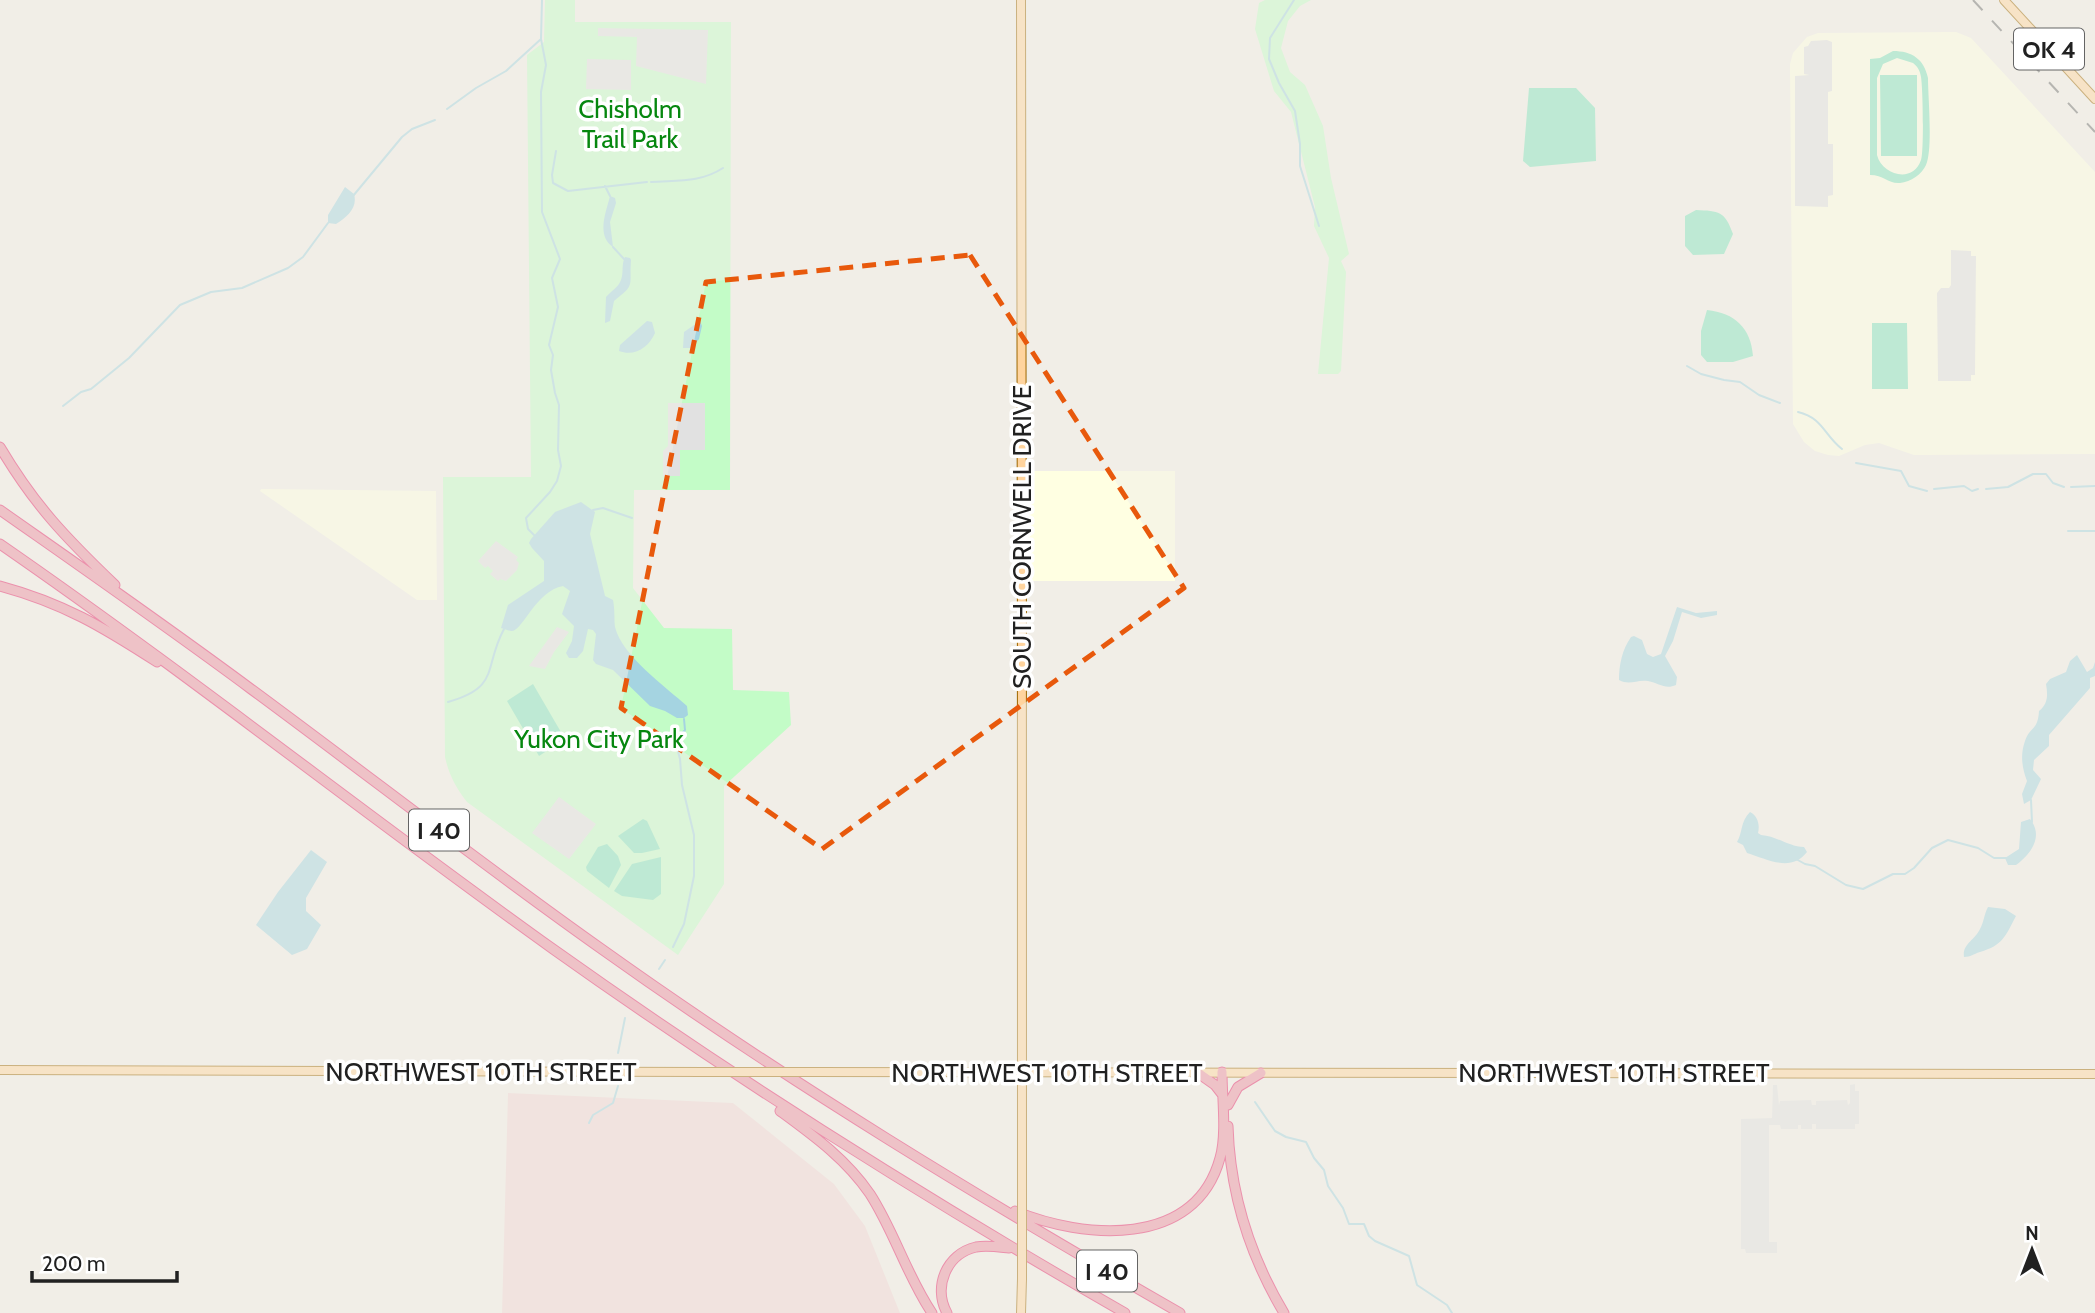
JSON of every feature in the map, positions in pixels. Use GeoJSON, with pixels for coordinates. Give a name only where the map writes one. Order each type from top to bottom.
{"type":"FeatureCollection","features":[{"type":"Feature","properties":{"kind":"highway"},"geometry":{"type":"LineString","coordinates":[[0,447],[44,514],[139,608]]}},
{"type":"Feature","properties":{"kind":"highway","name":"I 40"},"geometry":{"type":"LineString","coordinates":[[0,510],[139,608],[604,951],[809,1089],[980,1197],[1180,1313]]}},
{"type":"Feature","properties":{"kind":"highway","name":"I 40"},"geometry":{"type":"LineString","coordinates":[[0,544],[241,717],[514,921],[749,1085],[900,1181],[1125,1313]]}},
{"type":"Feature","properties":{"kind":"highway"},"geometry":{"type":"LineString","coordinates":[[0,586],[54,603],[101,626],[241,717]]}},
{"type":"Feature","properties":{"kind":"highway"},"geometry":{"type":"LineString","coordinates":[[980,1197],[1037,1220],[1081,1230],[1134,1229],[1177,1216],[1195,1202],[1214,1175],[1221,1154],[1225,1072]]}},
{"type":"Feature","properties":{"kind":"highway"},"geometry":{"type":"LineString","coordinates":[[1225,1072],[1231,1165],[1243,1223],[1262,1272],[1284,1313]]}},
{"type":"Feature","properties":{"kind":"highway"},"geometry":{"type":"LineString","coordinates":[[1198,1073],[1215,1085],[1222,1096]]}},
{"type":"Feature","properties":{"kind":"highway"},"geometry":{"type":"LineString","coordinates":[[1228,1105],[1238,1087],[1261,1073]]}},
{"type":"Feature","properties":{"kind":"highway"},"geometry":{"type":"LineString","coordinates":[[749,1085],[828,1147],[850,1169],[871,1197],[932,1313]]}},
{"type":"Feature","properties":{"kind":"highway"},"geometry":{"type":"LineString","coordinates":[[947,1313],[942,1301],[942,1284],[954,1259],[976,1247],[1012,1248]]}},
{"type":"Feature","properties":{"kind":"main road","name":"SOUTH CORNWELL DRIVE"},"geometry":{"type":"LineString","coordinates":[[1021,0],[1021,1313]]}},
{"type":"Feature","properties":{"kind":"main road","name":"OK 4"},"geometry":{"type":"LineString","coordinates":[[2004,0],[2095,99]]}},
{"type":"Feature","properties":{"kind":"main road","name":"NORTHWEST 10TH STREET"},"geometry":{"type":"LineString","coordinates":[[0,1070],[2095,1074]]}},
{"type":"Feature","properties":{"kind":"highlighted area"},"geometry":{"type":"Polygon","coordinates":[[[970,255],[1184,588],[822,849],[621,708],[706,282],[970,255]]]}},
{"type":"Feature","properties":{"kind":"shaded area"},"geometry":{"type":"Polygon","coordinates":[[[598,28],[708,30],[706,84],[636,66],[637,37],[598,36],[598,28]]]}},
{"type":"Feature","properties":{"kind":"shaded area"},"geometry":{"type":"Polygon","coordinates":[[[1956,32],[1971,38],[2095,172],[2095,454],[1914,455],[1879,443],[1865,445],[1839,456],[1828,455],[1815,451],[1804,442],[1793,424],[1790,64],[1793,53],[1807,37],[1818,33],[1956,32]]]}},
{"type":"Feature","properties":{"kind":"shaded area"},"geometry":{"type":"Polygon","coordinates":[[[1811,41],[1832,42],[1828,144],[1833,144],[1833,195],[1828,196],[1828,207],[1795,206],[1795,76],[1809,75],[1804,74],[1804,47],[1811,41]]]}},
{"type":"Feature","properties":{"kind":"shaded area"},"geometry":{"type":"Polygon","coordinates":[[[587,59],[631,60],[631,90],[586,89],[587,59]]]}},
{"type":"Feature","properties":{"kind":"shaded area"},"geometry":{"type":"Polygon","coordinates":[[[1951,250],[1971,251],[1971,256],[1976,256],[1975,375],[1971,375],[1971,381],[1938,381],[1937,293],[1941,288],[1949,288],[1951,285],[1951,250]]]}},
{"type":"Feature","properties":{"kind":"shaded area"},"geometry":{"type":"Polygon","coordinates":[[[668,403],[705,403],[705,450],[680,450],[680,476],[663,476],[663,451],[668,446],[668,403]]]}},
{"type":"Feature","properties":{"kind":"shaded area"},"geometry":{"type":"Polygon","coordinates":[[[1029,471],[1175,471],[1175,581],[1029,581],[1029,471]]]}},
{"type":"Feature","properties":{"kind":"shaded area"},"geometry":{"type":"Polygon","coordinates":[[[260,491],[436,491],[437,600],[417,600],[260,491]]]}},
{"type":"Feature","properties":{"kind":"shaded area"},"geometry":{"type":"Polygon","coordinates":[[[496,541],[518,557],[517,570],[506,581],[498,581],[490,574],[493,571],[488,566],[485,568],[478,561],[496,541]]]}},
{"type":"Feature","properties":{"kind":"shaded area"},"geometry":{"type":"Polygon","coordinates":[[[557,627],[569,632],[545,669],[529,666],[557,627]]]}},
{"type":"Feature","properties":{"kind":"shaded area"},"geometry":{"type":"Polygon","coordinates":[[[559,797],[596,824],[569,859],[532,833],[559,797]]]}},
{"type":"Feature","properties":{"kind":"shaded area"},"geometry":{"type":"Polygon","coordinates":[[[1855,1084],[1855,1091],[1859,1091],[1859,1124],[1855,1124],[1855,1129],[1816,1129],[1816,1124],[1812,1124],[1812,1129],[1801,1129],[1801,1125],[1798,1125],[1798,1129],[1781,1129],[1780,1125],[1769,1125],[1769,1242],[1777,1242],[1777,1253],[1746,1253],[1745,1249],[1741,1249],[1741,1119],[1772,1118],[1773,1085],[1777,1085],[1779,1105],[1780,1101],[1811,1100],[1812,1105],[1816,1105],[1816,1101],[1847,1100],[1848,1105],[1850,1085],[1855,1084]]]}},
{"type":"Feature","properties":{"kind":"shaded area"},"geometry":{"type":"Polygon","coordinates":[[[508,1093],[733,1103],[834,1184],[865,1226],[900,1313],[502,1313],[508,1093]]]}},
{"type":"Feature","properties":{"kind":"green space"},"geometry":{"type":"Polygon","coordinates":[[[545,0],[575,0],[575,22],[731,22],[730,490],[634,490],[633,588],[664,628],[732,629],[733,690],[789,692],[791,725],[724,786],[724,884],[678,955],[467,802],[453,781],[445,757],[443,477],[531,477],[527,55],[544,42],[545,0]]]}},
{"type":"Feature","properties":{"kind":"green space"},"geometry":{"type":"Polygon","coordinates":[[[1265,0],[1311,0],[1300,6],[1288,21],[1281,48],[1290,72],[1305,85],[1323,126],[1331,178],[1349,254],[1341,261],[1346,272],[1341,371],[1338,374],[1318,374],[1329,258],[1314,226],[1315,207],[1291,112],[1274,91],[1255,29],[1259,3],[1265,0]]]}},
{"type":"Feature","properties":{"kind":"green space"},"geometry":{"type":"Polygon","coordinates":[[[1893,51],[1916,57],[1924,66],[1928,78],[1930,135],[1926,165],[1912,179],[1900,183],[1870,175],[1870,59],[1880,58],[1893,51]],[[1897,58],[1883,64],[1877,78],[1877,155],[1885,168],[1898,174],[1911,172],[1917,167],[1922,154],[1922,84],[1919,71],[1913,63],[1897,58]]]}},
{"type":"Feature","properties":{"kind":"green space"},"geometry":{"type":"Polygon","coordinates":[[[1880,75],[1917,75],[1917,156],[1881,156],[1880,75]]]}},
{"type":"Feature","properties":{"kind":"green space"},"geometry":{"type":"Polygon","coordinates":[[[1529,88],[1576,88],[1595,108],[1596,161],[1530,167],[1523,161],[1529,88]]]}},
{"type":"Feature","properties":{"kind":"green space"},"geometry":{"type":"Polygon","coordinates":[[[1696,210],[1716,212],[1727,221],[1733,234],[1724,254],[1693,255],[1685,246],[1685,216],[1696,210]]]}},
{"type":"Feature","properties":{"kind":"green space"},"geometry":{"type":"Polygon","coordinates":[[[1707,310],[1726,315],[1740,324],[1749,337],[1753,356],[1733,362],[1707,362],[1701,355],[1701,331],[1707,310]]]}},
{"type":"Feature","properties":{"kind":"green space"},"geometry":{"type":"Polygon","coordinates":[[[1872,323],[1907,323],[1908,389],[1872,389],[1872,323]]]}},
{"type":"Feature","properties":{"kind":"green space"},"geometry":{"type":"Polygon","coordinates":[[[533,684],[565,739],[539,756],[507,701],[533,684]]]}},
{"type":"Feature","properties":{"kind":"green space"},"geometry":{"type":"Polygon","coordinates":[[[643,819],[647,821],[660,849],[634,853],[618,836],[643,819]]]}},
{"type":"Feature","properties":{"kind":"green space"},"geometry":{"type":"Polygon","coordinates":[[[607,844],[618,856],[621,865],[609,888],[587,871],[586,867],[598,847],[607,844]]]}},
{"type":"Feature","properties":{"kind":"green space"},"geometry":{"type":"Polygon","coordinates":[[[661,857],[661,894],[653,900],[622,896],[614,891],[632,864],[661,857]]]}},
{"type":"Feature","properties":{"kind":"water"},"geometry":{"type":"Polygon","coordinates":[[[345,187],[354,194],[353,208],[336,224],[328,223],[328,215],[345,187]]]}},
{"type":"Feature","properties":{"kind":"water"},"geometry":{"type":"Polygon","coordinates":[[[610,196],[615,198],[616,203],[610,222],[613,247],[604,230],[610,196]]]}},
{"type":"Feature","properties":{"kind":"water"},"geometry":{"type":"Polygon","coordinates":[[[625,257],[631,260],[629,288],[614,301],[610,321],[605,323],[606,297],[620,283],[625,257]]]}},
{"type":"Feature","properties":{"kind":"water"},"geometry":{"type":"Polygon","coordinates":[[[647,321],[652,322],[655,333],[649,343],[636,352],[619,351],[620,345],[647,321]]]}},
{"type":"Feature","properties":{"kind":"water"},"geometry":{"type":"Polygon","coordinates":[[[700,321],[702,326],[699,339],[692,348],[683,348],[684,332],[700,321]]]}},
{"type":"Feature","properties":{"kind":"water"},"geometry":{"type":"Polygon","coordinates":[[[581,502],[595,512],[590,534],[605,596],[613,600],[615,627],[619,638],[635,660],[687,706],[688,715],[684,718],[677,718],[650,706],[613,670],[596,664],[593,660],[596,634],[593,630],[588,629],[583,651],[577,658],[569,658],[566,653],[572,641],[574,626],[562,614],[570,591],[563,586],[545,595],[516,629],[512,631],[501,628],[508,605],[544,581],[544,561],[529,543],[531,539],[555,512],[581,502]]]}},
{"type":"Feature","properties":{"kind":"water"},"geometry":{"type":"Polygon","coordinates":[[[1677,607],[1696,613],[1717,611],[1717,615],[1701,618],[1682,612],[1665,656],[1677,677],[1676,685],[1669,687],[1648,681],[1619,680],[1625,647],[1631,637],[1642,640],[1647,654],[1653,657],[1661,654],[1677,607]]]}},
{"type":"Feature","properties":{"kind":"water"},"geometry":{"type":"Polygon","coordinates":[[[2077,655],[2087,672],[2093,668],[2095,662],[2095,676],[2090,678],[2090,688],[2049,735],[2049,746],[2034,760],[2033,770],[2041,779],[2031,800],[2024,804],[2022,794],[2027,781],[2023,766],[2023,746],[2046,702],[2046,684],[2050,679],[2066,672],[2070,661],[2077,655]]]}},
{"type":"Feature","properties":{"kind":"water"},"geometry":{"type":"Polygon","coordinates":[[[1750,812],[1758,821],[1758,833],[1804,847],[1807,852],[1794,862],[1786,863],[1747,853],[1743,845],[1737,842],[1750,812]]]}},
{"type":"Feature","properties":{"kind":"water"},"geometry":{"type":"Polygon","coordinates":[[[2030,819],[2036,832],[2034,844],[2016,865],[2008,865],[2005,858],[2019,849],[2021,822],[2030,819]]]}},
{"type":"Feature","properties":{"kind":"water"},"geometry":{"type":"Polygon","coordinates":[[[311,850],[327,862],[306,898],[306,911],[321,925],[307,949],[292,955],[256,925],[311,850]]]}},
{"type":"Feature","properties":{"kind":"water"},"geometry":{"type":"Polygon","coordinates":[[[1988,907],[2005,909],[2016,916],[1999,943],[1964,957],[1965,949],[1978,933],[1988,907]]]}},
{"type":"Feature","properties":{"kind":"waterway"},"geometry":{"type":"LineString","coordinates":[[536,537],[528,529],[526,518],[550,492],[557,481],[561,466],[558,450],[559,405],[551,370],[553,355],[549,345],[558,307],[552,278],[560,259],[542,212],[541,92],[546,65],[541,39],[542,0]]}},
{"type":"Feature","properties":{"kind":"waterway"},"geometry":{"type":"LineString","coordinates":[[1294,0],[1270,38],[1269,59],[1295,111],[1300,166],[1319,226]]}},
{"type":"Feature","properties":{"kind":"waterway"},"geometry":{"type":"LineString","coordinates":[[447,109],[506,71],[541,39]]}},
{"type":"Feature","properties":{"kind":"waterway"},"geometry":{"type":"LineString","coordinates":[[353,196],[402,137],[412,129],[435,120]]}},
{"type":"Feature","properties":{"kind":"waterway"},"geometry":{"type":"LineString","coordinates":[[556,151],[553,183],[568,191],[647,182]]}},
{"type":"Feature","properties":{"kind":"waterway"},"geometry":{"type":"LineString","coordinates":[[651,182],[697,178],[723,168]]}},
{"type":"Feature","properties":{"kind":"waterway"},"geometry":{"type":"LineString","coordinates":[[605,186],[610,196]]}},
{"type":"Feature","properties":{"kind":"waterway"},"geometry":{"type":"LineString","coordinates":[[63,406],[81,392],[91,389],[129,358],[180,305],[211,292],[242,288],[288,268],[303,257],[328,223]]}},
{"type":"Feature","properties":{"kind":"waterway"},"geometry":{"type":"LineString","coordinates":[[613,247],[624,259]]}},
{"type":"Feature","properties":{"kind":"waterway"},"geometry":{"type":"LineString","coordinates":[[1687,366],[1701,374],[1740,382],[1759,395],[1780,403]]}},
{"type":"Feature","properties":{"kind":"waterway"},"geometry":{"type":"LineString","coordinates":[[1798,412],[1813,418],[1842,449]]}},
{"type":"Feature","properties":{"kind":"waterway"},"geometry":{"type":"LineString","coordinates":[[1856,463],[1901,471],[1909,486],[1927,491]]}},
{"type":"Feature","properties":{"kind":"waterway"},"geometry":{"type":"LineString","coordinates":[[1986,489],[2008,487],[2033,474],[2046,474],[2053,483],[2064,487]]}},
{"type":"Feature","properties":{"kind":"waterway"},"geometry":{"type":"LineString","coordinates":[[1934,489],[1964,486],[1972,491],[1978,489]]}},
{"type":"Feature","properties":{"kind":"waterway"},"geometry":{"type":"LineString","coordinates":[[2071,487],[2095,486]]}},
{"type":"Feature","properties":{"kind":"waterway"},"geometry":{"type":"LineString","coordinates":[[593,510],[603,508],[632,518]]}},
{"type":"Feature","properties":{"kind":"waterway"},"geometry":{"type":"LineString","coordinates":[[2068,531],[2095,531]]}},
{"type":"Feature","properties":{"kind":"waterway"},"geometry":{"type":"LineString","coordinates":[[448,702],[465,696],[483,683],[504,629]]}},
{"type":"Feature","properties":{"kind":"waterway"},"geometry":{"type":"LineString","coordinates":[[673,947],[684,924],[694,876],[694,835],[676,744],[685,730],[684,719]]}},
{"type":"Feature","properties":{"kind":"waterway"},"geometry":{"type":"LineString","coordinates":[[2031,800],[2032,822]]}},
{"type":"Feature","properties":{"kind":"waterway"},"geometry":{"type":"LineString","coordinates":[[1796,859],[1815,866],[1846,885],[1863,889],[1893,874],[1905,874],[1932,848],[1948,840],[1978,848],[1994,858],[2006,858]]}},
{"type":"Feature","properties":{"kind":"waterway"},"geometry":{"type":"LineString","coordinates":[[659,969],[665,960]]}},
{"type":"Feature","properties":{"kind":"waterway"},"geometry":{"type":"LineString","coordinates":[[618,1053],[625,1018]]}},
{"type":"Feature","properties":{"kind":"waterway"},"geometry":{"type":"LineString","coordinates":[[589,1123],[593,1115],[613,1103],[618,1086]]}},
{"type":"Feature","properties":{"kind":"waterway"},"geometry":{"type":"LineString","coordinates":[[1255,1102],[1275,1131],[1306,1142],[1324,1170],[1328,1186],[1343,1208],[1349,1224],[1364,1224],[1369,1236],[1375,1241],[1409,1256],[1417,1285],[1447,1305],[1452,1313]]}},
{"type":"Feature","properties":{"kind":"railway"},"geometry":{"type":"LineString","coordinates":[[1973,0],[2095,132]]}},
{"type":"Feature","properties":{"kind":"park label","name":"Chisholm Trail Park"},"geometry":{"type":"Point","coordinates":[630,124]}},
{"type":"Feature","properties":{"kind":"park label","name":"Yukon City Park"},"geometry":{"type":"Point","coordinates":[599,739]}}]}
